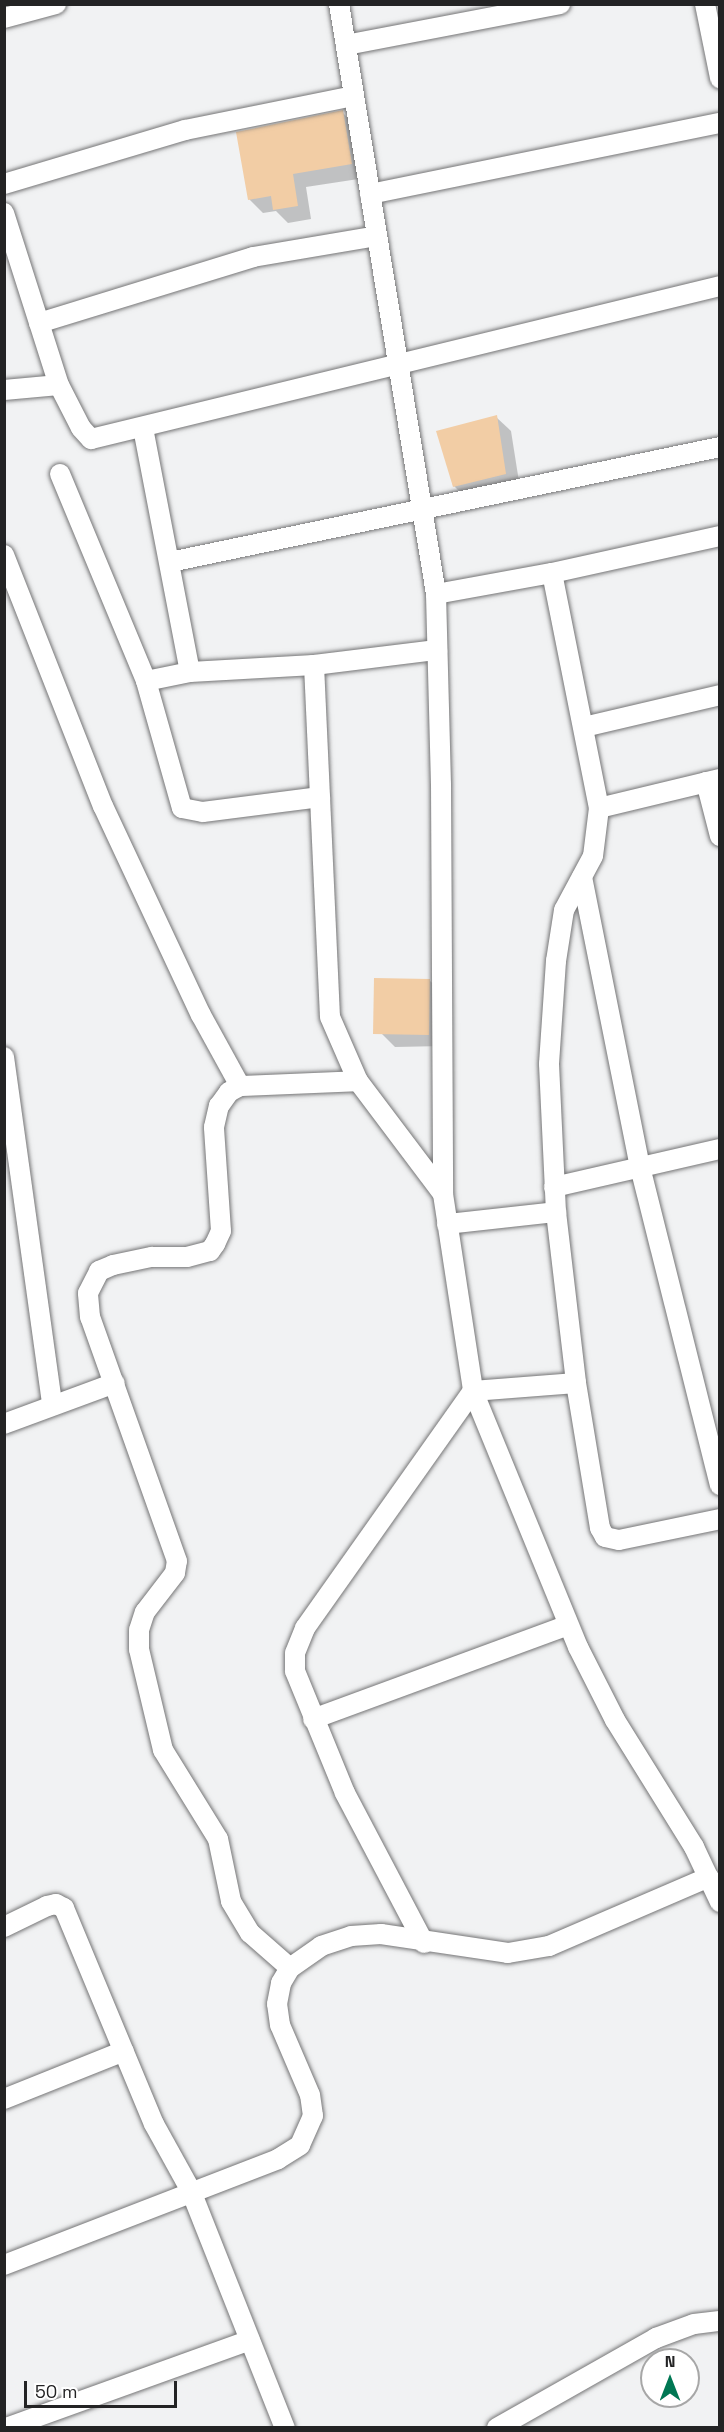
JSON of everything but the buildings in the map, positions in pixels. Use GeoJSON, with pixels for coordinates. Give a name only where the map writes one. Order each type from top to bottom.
{"type":"FeatureCollection","features":[{"type":"Feature","properties":{"kind":"street"},"geometry":{"type":"LineString","coordinates":[[4,18],[56,4]]}},
{"type":"Feature","properties":{"kind":"street"},"geometry":{"type":"LineString","coordinates":[[339,4],[436,594],[443,1194],[473,1391],[568,1624],[615,1720],[709,1877],[720,1902]]}},
{"type":"Feature","properties":{"kind":"street"},"geometry":{"type":"LineString","coordinates":[[705,4],[720,78]]}},
{"type":"Feature","properties":{"kind":"street"},"geometry":{"type":"LineString","coordinates":[[346,45],[550,5]]}},
{"type":"Feature","properties":{"kind":"street"},"geometry":{"type":"LineString","coordinates":[[4,184],[185,130],[354,96]]}},
{"type":"Feature","properties":{"kind":"street"},"geometry":{"type":"LineString","coordinates":[[370,194],[720,123]]}},
{"type":"Feature","properties":{"kind":"street"},"geometry":{"type":"LineString","coordinates":[[4,213],[60,385],[87,437],[101,439],[400,367],[720,286]]}},
{"type":"Feature","properties":{"kind":"street"},"geometry":{"type":"LineString","coordinates":[[39,322],[253,257],[377,236]]}},
{"type":"Feature","properties":{"kind":"street"},"geometry":{"type":"LineString","coordinates":[[4,390],[60,385]]}},
{"type":"Feature","properties":{"kind":"street"},"geometry":{"type":"LineString","coordinates":[[143,429],[190,672]]}},
{"type":"Feature","properties":{"kind":"street"},"geometry":{"type":"LineString","coordinates":[[170,562],[720,447]]}},
{"type":"Feature","properties":{"kind":"street"},"geometry":{"type":"LineString","coordinates":[[60,474],[146,681],[182,808],[203,812],[320,797]]}},
{"type":"Feature","properties":{"kind":"street"},"geometry":{"type":"LineString","coordinates":[[436,594],[552,573],[720,536]]}},
{"type":"Feature","properties":{"kind":"street"},"geometry":{"type":"LineString","coordinates":[[4,555],[103,806],[201,1015],[240,1086]]}},
{"type":"Feature","properties":{"kind":"street"},"geometry":{"type":"LineString","coordinates":[[552,573],[584,727],[598,808],[597,844],[564,910],[556,961],[549,1064],[556,1212],[576,1383],[604,1537],[619,1540],[720,1519]]}},
{"type":"Feature","properties":{"kind":"street"},"geometry":{"type":"LineString","coordinates":[[146,681],[190,672],[314,665],[437,650]]}},
{"type":"Feature","properties":{"kind":"street"},"geometry":{"type":"LineString","coordinates":[[314,665],[330,1017],[358,1080],[443,1194]]}},
{"type":"Feature","properties":{"kind":"street"},"geometry":{"type":"LineString","coordinates":[[584,727],[720,695]]}},
{"type":"Feature","properties":{"kind":"street"},"geometry":{"type":"LineString","coordinates":[[598,808],[713,781],[720,836]]}},
{"type":"Feature","properties":{"kind":"street"},"geometry":{"type":"LineString","coordinates":[[582,877],[640,1167],[720,1485]]}},
{"type":"Feature","properties":{"kind":"street"},"geometry":{"type":"LineString","coordinates":[[4,1057],[52,1405]]}},
{"type":"Feature","properties":{"kind":"street"},"geometry":{"type":"LineString","coordinates":[[290,1968],[250,1933],[231,1901],[218,1839],[163,1750],[139,1649],[139,1630],[145,1612],[175,1573],[177,1561],[116,1383],[90,1317],[90,1283],[99,1271],[113,1265],[152,1257],[187,1257],[210,1251],[221,1231],[214,1127],[219,1106],[229,1092],[240,1086],[358,1080]]}},
{"type":"Feature","properties":{"kind":"street"},"geometry":{"type":"LineString","coordinates":[[554,1187],[720,1149]]}},
{"type":"Feature","properties":{"kind":"street"},"geometry":{"type":"LineString","coordinates":[[447,1224],[556,1212]]}},
{"type":"Feature","properties":{"kind":"street"},"geometry":{"type":"LineString","coordinates":[[4,1424],[116,1383]]}},
{"type":"Feature","properties":{"kind":"street"},"geometry":{"type":"LineString","coordinates":[[473,1391],[576,1383]]}},
{"type":"Feature","properties":{"kind":"street"},"geometry":{"type":"LineString","coordinates":[[424,1943],[345,1793],[295,1671],[295,1653],[305,1628],[473,1391]]}},
{"type":"Feature","properties":{"kind":"street"},"geometry":{"type":"LineString","coordinates":[[313,1719],[568,1624]]}},
{"type":"Feature","properties":{"kind":"street"},"geometry":{"type":"LineString","coordinates":[[4,2265],[190,2191],[278,2159],[300,2145],[309,2131],[313,2116],[310,2095],[280,2025],[277,2004],[281,1983],[290,1968],[321,1946],[351,1936],[381,1934],[424,1943],[508,1953],[549,1946],[709,1877]]}},
{"type":"Feature","properties":{"kind":"street"},"geometry":{"type":"LineString","coordinates":[[4,1928],[47,1906],[56,1904],[64,1908],[154,2124],[190,2191],[285,2427]]}},
{"type":"Feature","properties":{"kind":"street"},"geometry":{"type":"LineString","coordinates":[[4,2099],[124,2051]]}},
{"type":"Feature","properties":{"kind":"street"},"geometry":{"type":"LineString","coordinates":[[497,2427],[656,2338],[694,2324],[720,2321]]}},
{"type":"Feature","properties":{"kind":"street"},"geometry":{"type":"LineString","coordinates":[[6,2427],[250,2340]]}}]}
